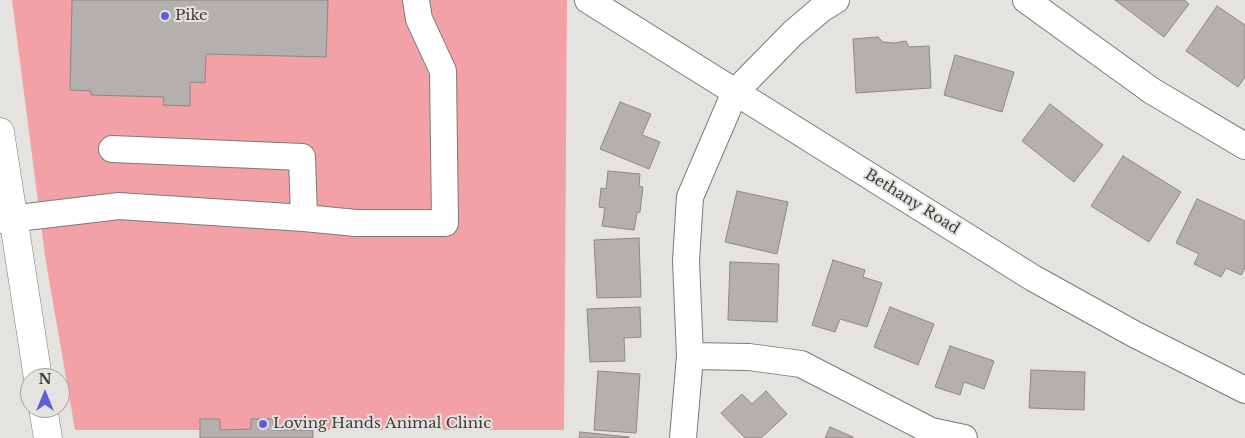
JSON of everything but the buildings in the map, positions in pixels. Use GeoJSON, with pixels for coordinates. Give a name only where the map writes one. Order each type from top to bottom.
{"type":"FeatureCollection","features":[{"type":"Feature","properties":{"kind":"main road"},"geometry":{"type":"LineString","coordinates":[[0,132],[6,210],[36,368]]}},
{"type":"Feature","properties":{"kind":"main road"},"geometry":{"type":"LineString","coordinates":[[45,418],[48,438]]}},
{"type":"Feature","properties":{"kind":"street"},"geometry":{"type":"LineString","coordinates":[[6,210],[119,206],[356,223],[445,223],[443,71],[419,19],[416,0]]}},
{"type":"Feature","properties":{"kind":"street","name":"Bethany Road"},"geometry":{"type":"LineString","coordinates":[[588,0],[1033,278],[1134,334],[1245,390]]}},
{"type":"Feature","properties":{"kind":"street"},"geometry":{"type":"LineString","coordinates":[[683,438],[690,356],[686,261],[690,197],[736,92],[793,33],[820,10],[836,0]]}},
{"type":"Feature","properties":{"kind":"street"},"geometry":{"type":"LineString","coordinates":[[1026,0],[1152,91],[1245,146]]}},
{"type":"Feature","properties":{"kind":"street"},"geometry":{"type":"LineString","coordinates":[[112,149],[302,157],[304,218]]}},
{"type":"Feature","properties":{"kind":"street"},"geometry":{"type":"LineString","coordinates":[[690,356],[749,357],[801,364],[931,431],[964,438]]}},
{"type":"Feature","properties":{"kind":"shaded area"},"geometry":{"type":"Polygon","coordinates":[[[12,0],[567,0],[564,430],[75,430],[70,401],[70,368],[64,368],[45,256],[12,0]]]}},
{"type":"Feature","properties":{"kind":"place","name":"Pike"},"geometry":{"type":"Point","coordinates":[165,16]}},
{"type":"Feature","properties":{"kind":"place","name":"Loving Hands Animal Clinic"},"geometry":{"type":"Point","coordinates":[263,424]}}]}
